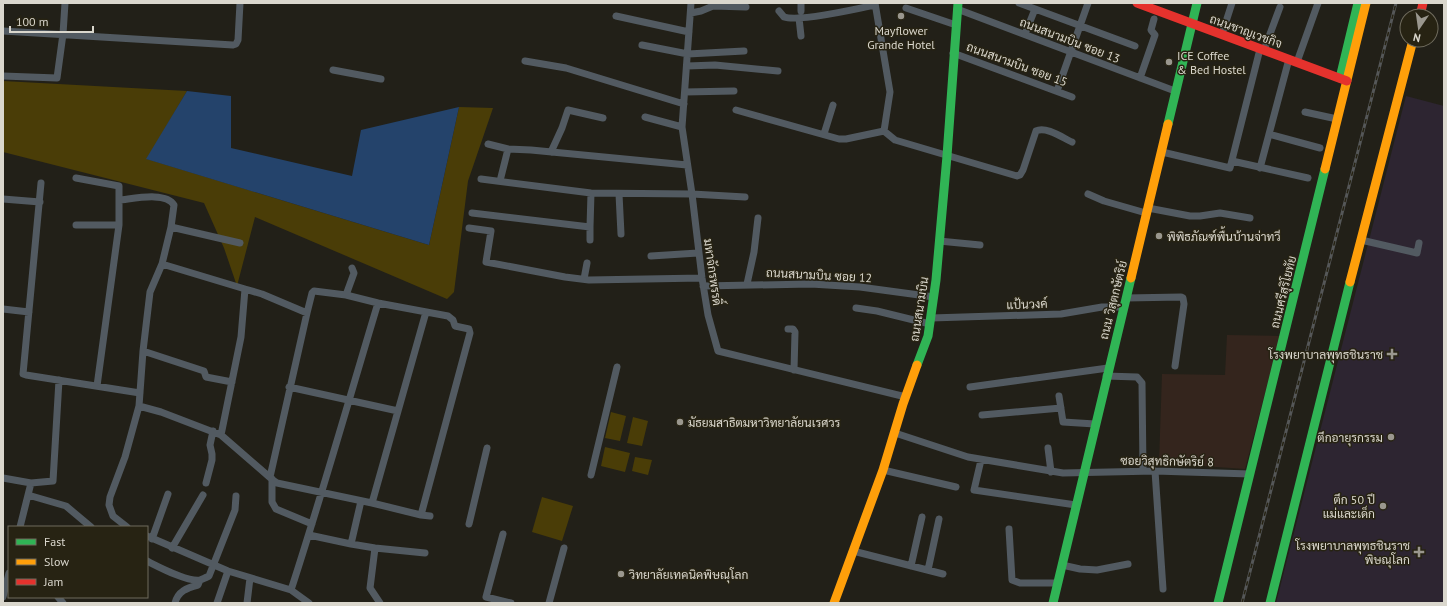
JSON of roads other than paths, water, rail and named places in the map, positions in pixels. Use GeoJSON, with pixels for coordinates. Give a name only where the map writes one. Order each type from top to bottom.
{"type":"FeatureCollection","features":[{"type":"Feature","properties":{"kind":"street"},"geometry":{"type":"LineString","coordinates":[[3,76],[57,78],[64,34],[65,3]]}},
{"type":"Feature","properties":{"kind":"street"},"geometry":{"type":"LineString","coordinates":[[3,31],[233,45],[238,42],[240,3]]}},
{"type":"Feature","properties":{"kind":"street","name":"มหาจักรพรรดิ์"},"geometry":{"type":"LineString","coordinates":[[692,3],[682,127],[703,286],[708,315],[718,351],[906,397]]}},
{"type":"Feature","properties":{"kind":"street"},"geometry":{"type":"LineString","coordinates":[[801,3],[801,36]]}},
{"type":"Feature","properties":{"kind":"street"},"geometry":{"type":"LineString","coordinates":[[1019,3],[1135,46]]}},
{"type":"Feature","properties":{"kind":"street"},"geometry":{"type":"LineString","coordinates":[[1057,91],[1088,3]]}},
{"type":"Feature","properties":{"kind":"street","name":"ถนนชาญเวชกิจ"},"geometry":{"type":"LineString","coordinates":[[1137,3],[1343,79]]}},
{"type":"Feature","properties":{"kind":"street","name":"ถนน วิสุตกษัตริย์"},"geometry":{"type":"LineString","coordinates":[[1052,603],[1197,3]]}},
{"type":"Feature","properties":{"kind":"street"},"geometry":{"type":"LineString","coordinates":[[1222,34],[1232,3]]}},
{"type":"Feature","properties":{"kind":"street"},"geometry":{"type":"LineString","coordinates":[[1260,168],[1269,134],[1293,61],[1318,3]]}},
{"type":"Feature","properties":{"kind":"street"},"geometry":{"type":"LineString","coordinates":[[1343,79],[1358,3]]}},
{"type":"Feature","properties":{"kind":"street"},"geometry":{"type":"LineString","coordinates":[[1343,79],[1366,3]]}},
{"type":"Feature","properties":{"kind":"street"},"geometry":{"type":"LineString","coordinates":[[779,11],[784,17],[875,4],[890,92],[884,131]]}},
{"type":"Feature","properties":{"kind":"street"},"geometry":{"type":"LineString","coordinates":[[691,13],[713,6],[746,7]]}},
{"type":"Feature","properties":{"kind":"street","name":"ถนนสนามบิน"},"geometry":{"type":"LineString","coordinates":[[834,603],[883,470],[906,397],[923,353],[931,321],[947,156],[953,53],[958,6]]}},
{"type":"Feature","properties":{"kind":"street","name":"ถนนสนามบิน ซอย 13"},"geometry":{"type":"LineString","coordinates":[[958,6],[1071,52],[1175,90]]}},
{"type":"Feature","properties":{"kind":"street"},"geometry":{"type":"LineString","coordinates":[[1162,152],[1230,168],[1262,49],[1280,7]]}},
{"type":"Feature","properties":{"kind":"street"},"geometry":{"type":"LineString","coordinates":[[906,8],[956,25]]}},
{"type":"Feature","properties":{"kind":"street"},"geometry":{"type":"LineString","coordinates":[[1025,34],[1035,9]]}},
{"type":"Feature","properties":{"kind":"street"},"geometry":{"type":"LineString","coordinates":[[616,16],[690,32]]}},
{"type":"Feature","properties":{"kind":"street"},"geometry":{"type":"LineString","coordinates":[[1140,78],[1155,35],[1151,30],[1154,19]]}},
{"type":"Feature","properties":{"kind":"street"},"geometry":{"type":"LineString","coordinates":[[642,45],[688,54],[744,51]]}},
{"type":"Feature","properties":{"kind":"street"},"geometry":{"type":"LineString","coordinates":[[1270,603],[1411,48]]}},
{"type":"Feature","properties":{"kind":"street","name":"ถนนสนามบิน ซอย 15"},"geometry":{"type":"LineString","coordinates":[[953,53],[1072,97]]}},
{"type":"Feature","properties":{"kind":"street"},"geometry":{"type":"LineString","coordinates":[[525,61],[573,70],[684,104]]}},
{"type":"Feature","properties":{"kind":"street"},"geometry":{"type":"LineString","coordinates":[[687,66],[722,66],[778,71]]}},
{"type":"Feature","properties":{"kind":"street"},"geometry":{"type":"LineString","coordinates":[[333,70],[381,78]]}},
{"type":"Feature","properties":{"kind":"street","name":"ถนนศรีสุริโยทัย"},"geometry":{"type":"LineString","coordinates":[[1218,603],[1337,119],[1343,79]]}},
{"type":"Feature","properties":{"kind":"street"},"geometry":{"type":"LineString","coordinates":[[685,92],[734,92]]}},
{"type":"Feature","properties":{"kind":"street"},"geometry":{"type":"LineString","coordinates":[[824,134],[833,105]]}},
{"type":"Feature","properties":{"kind":"street"},"geometry":{"type":"LineString","coordinates":[[551,152],[568,110],[603,118]]}},
{"type":"Feature","properties":{"kind":"street"},"geometry":{"type":"LineString","coordinates":[[736,110],[839,139],[846,139],[884,131]]}},
{"type":"Feature","properties":{"kind":"street"},"geometry":{"type":"LineString","coordinates":[[1305,112],[1337,119]]}},
{"type":"Feature","properties":{"kind":"street"},"geometry":{"type":"LineString","coordinates":[[645,117],[682,127]]}},
{"type":"Feature","properties":{"kind":"street"},"geometry":{"type":"LineString","coordinates":[[884,131],[895,140],[902,143],[1010,175],[1020,175],[1023,170],[1036,131],[1042,129],[1072,142]]}},
{"type":"Feature","properties":{"kind":"street"},"geometry":{"type":"LineString","coordinates":[[1269,134],[1320,148]]}},
{"type":"Feature","properties":{"kind":"street"},"geometry":{"type":"LineString","coordinates":[[488,144],[508,149],[687,165]]}},
{"type":"Feature","properties":{"kind":"street"},"geometry":{"type":"LineString","coordinates":[[501,177],[508,149]]}},
{"type":"Feature","properties":{"kind":"street"},"geometry":{"type":"LineString","coordinates":[[1232,161],[1308,178]]}},
{"type":"Feature","properties":{"kind":"street"},"geometry":{"type":"LineString","coordinates":[[76,178],[119,186],[119,225],[96,386]]}},
{"type":"Feature","properties":{"kind":"street"},"geometry":{"type":"LineString","coordinates":[[481,179],[591,193],[692,194],[745,197]]}},
{"type":"Feature","properties":{"kind":"street"},"geometry":{"type":"LineString","coordinates":[[42,183],[23,374],[140,393]]}},
{"type":"Feature","properties":{"kind":"street"},"geometry":{"type":"LineString","coordinates":[[590,240],[591,193]]}},
{"type":"Feature","properties":{"kind":"street"},"geometry":{"type":"LineString","coordinates":[[619,194],[621,234]]}},
{"type":"Feature","properties":{"kind":"street"},"geometry":{"type":"LineString","coordinates":[[1088,194],[1112,204],[1147,211],[1190,216],[1220,213],[1250,218]]}},
{"type":"Feature","properties":{"kind":"street"},"geometry":{"type":"LineString","coordinates":[[119,200],[152,197],[171,201],[174,205],[171,227],[162,264],[150,292],[143,351],[139,406],[125,456],[110,497],[109,504],[114,516],[126,526]]}},
{"type":"Feature","properties":{"kind":"street"},"geometry":{"type":"LineString","coordinates":[[3,199],[40,202]]}},
{"type":"Feature","properties":{"kind":"street"},"geometry":{"type":"LineString","coordinates":[[472,214],[590,227]]}},
{"type":"Feature","properties":{"kind":"street"},"geometry":{"type":"LineString","coordinates":[[747,284],[754,252],[758,218]]}},
{"type":"Feature","properties":{"kind":"street"},"geometry":{"type":"LineString","coordinates":[[76,225],[119,225]]}},
{"type":"Feature","properties":{"kind":"street"},"geometry":{"type":"LineString","coordinates":[[171,227],[240,243]]}},
{"type":"Feature","properties":{"kind":"street"},"geometry":{"type":"LineString","coordinates":[[469,228],[491,231],[486,262],[584,279],[638,280],[702,278]]}},
{"type":"Feature","properties":{"kind":"street"},"geometry":{"type":"LineString","coordinates":[[1361,240],[1417,253],[1419,243]]}},
{"type":"Feature","properties":{"kind":"street"},"geometry":{"type":"LineString","coordinates":[[939,241],[980,245]]}},
{"type":"Feature","properties":{"kind":"street"},"geometry":{"type":"LineString","coordinates":[[652,256],[698,253]]}},
{"type":"Feature","properties":{"kind":"street"},"geometry":{"type":"LineString","coordinates":[[584,279],[587,263]]}},
{"type":"Feature","properties":{"kind":"street"},"geometry":{"type":"LineString","coordinates":[[162,264],[262,294],[306,313]]}},
{"type":"Feature","properties":{"kind":"street"},"geometry":{"type":"LineString","coordinates":[[346,295],[354,273],[352,268]]}},
{"type":"Feature","properties":{"kind":"street","name":"ถนนสนามบิน ซอย 12"},"geometry":{"type":"LineString","coordinates":[[703,286],[811,284],[860,287],[934,297]]}},
{"type":"Feature","properties":{"kind":"street"},"geometry":{"type":"LineString","coordinates":[[222,435],[241,338],[245,289]]}},
{"type":"Feature","properties":{"kind":"street"},"geometry":{"type":"LineString","coordinates":[[312,524],[276,509],[272,502],[271,478],[306,313],[314,291],[346,295],[378,303],[451,317],[455,326],[469,329],[470,333],[421,515]]}},
{"type":"Feature","properties":{"kind":"street","name":"แป้นวงค์"},"geometry":{"type":"LineString","coordinates":[[856,308],[931,321],[1061,314],[1124,302],[1181,297],[1183,298],[1184,304],[1175,366]]}},
{"type":"Feature","properties":{"kind":"street"},"geometry":{"type":"LineString","coordinates":[[291,590],[309,535],[378,303]]}},
{"type":"Feature","properties":{"kind":"street"},"geometry":{"type":"LineString","coordinates":[[3,308],[29,312]]}},
{"type":"Feature","properties":{"kind":"street"},"geometry":{"type":"LineString","coordinates":[[372,503],[426,312]]}},
{"type":"Feature","properties":{"kind":"street"},"geometry":{"type":"LineString","coordinates":[[788,329],[793,329],[795,332],[794,370]]}},
{"type":"Feature","properties":{"kind":"street"},"geometry":{"type":"LineString","coordinates":[[143,351],[204,371],[206,377],[232,382]]}},
{"type":"Feature","properties":{"kind":"street"},"geometry":{"type":"LineString","coordinates":[[591,475],[617,367]]}},
{"type":"Feature","properties":{"kind":"street"},"geometry":{"type":"LineString","coordinates":[[970,387],[1108,372],[1138,377],[1142,382],[1143,471]]}},
{"type":"Feature","properties":{"kind":"street"},"geometry":{"type":"LineString","coordinates":[[3,478],[31,483],[53,481],[59,380]]}},
{"type":"Feature","properties":{"kind":"street"},"geometry":{"type":"LineString","coordinates":[[290,387],[398,411]]}},
{"type":"Feature","properties":{"kind":"street"},"geometry":{"type":"LineString","coordinates":[[1059,396],[1063,422],[1095,424]]}},
{"type":"Feature","properties":{"kind":"street"},"geometry":{"type":"LineString","coordinates":[[139,406],[162,412],[222,435],[278,483],[430,516]]}},
{"type":"Feature","properties":{"kind":"street"},"geometry":{"type":"LineString","coordinates":[[982,416],[1061,408]]}},
{"type":"Feature","properties":{"kind":"street"},"geometry":{"type":"LineString","coordinates":[[206,483],[212,460],[210,444],[213,431]]}},
{"type":"Feature","properties":{"kind":"street","name":"ซอยวิสุทธิกษัตริย์ 8"},"geometry":{"type":"LineString","coordinates":[[895,433],[955,454],[1051,472],[1155,471],[1250,474]]}},
{"type":"Feature","properties":{"kind":"street"},"geometry":{"type":"LineString","coordinates":[[469,524],[487,448]]}},
{"type":"Feature","properties":{"kind":"street"},"geometry":{"type":"LineString","coordinates":[[1048,448],[1051,472]]}},
{"type":"Feature","properties":{"kind":"street"},"geometry":{"type":"LineString","coordinates":[[981,460],[974,490],[1076,505]]}},
{"type":"Feature","properties":{"kind":"street"},"geometry":{"type":"LineString","coordinates":[[883,470],[956,487]]}},
{"type":"Feature","properties":{"kind":"street"},"geometry":{"type":"LineString","coordinates":[[1155,471],[1163,589]]}},
{"type":"Feature","properties":{"kind":"street"},"geometry":{"type":"LineString","coordinates":[[20,526],[31,483]]}},
{"type":"Feature","properties":{"kind":"street"},"geometry":{"type":"LineString","coordinates":[[168,494],[150,538],[228,571],[291,590],[309,603]]}},
{"type":"Feature","properties":{"kind":"street"},"geometry":{"type":"LineString","coordinates":[[28,495],[66,506],[90,526]]}},
{"type":"Feature","properties":{"kind":"street"},"geometry":{"type":"LineString","coordinates":[[172,548],[203,495]]}},
{"type":"Feature","properties":{"kind":"street"},"geometry":{"type":"LineString","coordinates":[[148,561],[168,571],[187,578],[200,580],[209,576],[235,510],[236,496]]}},
{"type":"Feature","properties":{"kind":"street"},"geometry":{"type":"LineString","coordinates":[[351,544],[361,501]]}},
{"type":"Feature","properties":{"kind":"street"},"geometry":{"type":"LineString","coordinates":[[911,566],[922,517]]}},
{"type":"Feature","properties":{"kind":"street"},"geometry":{"type":"LineString","coordinates":[[928,570],[939,519]]}},
{"type":"Feature","properties":{"kind":"street"},"geometry":{"type":"LineString","coordinates":[[1009,529],[1012,580],[1020,583],[1057,583]]}},
{"type":"Feature","properties":{"kind":"street"},"geometry":{"type":"LineString","coordinates":[[503,534],[486,597],[511,603]]}},
{"type":"Feature","properties":{"kind":"street"},"geometry":{"type":"LineString","coordinates":[[309,535],[376,548],[425,553]]}},
{"type":"Feature","properties":{"kind":"street"},"geometry":{"type":"LineString","coordinates":[[376,548],[370,588],[380,603]]}},
{"type":"Feature","properties":{"kind":"street"},"geometry":{"type":"LineString","coordinates":[[549,603],[564,548]]}},
{"type":"Feature","properties":{"kind":"street"},"geometry":{"type":"LineString","coordinates":[[853,551],[943,574]]}},
{"type":"Feature","properties":{"kind":"street"},"geometry":{"type":"LineString","coordinates":[[1062,565],[1097,570],[1128,564]]}},
{"type":"Feature","properties":{"kind":"street"},"geometry":{"type":"LineString","coordinates":[[217,603],[228,571]]}},
{"type":"Feature","properties":{"kind":"street"},"geometry":{"type":"LineString","coordinates":[[3,597],[8,578]]}},
{"type":"Feature","properties":{"kind":"street"},"geometry":{"type":"LineString","coordinates":[[247,603],[250,578]]}},
{"type":"Feature","properties":{"kind":"street"},"geometry":{"type":"LineString","coordinates":[[175,603],[176,597],[184,589],[198,585],[200,580]]}},
{"type":"Feature","properties":{"kind":"water"},"geometry":{"type":"Polygon","coordinates":[[[187,91],[231,96],[231,148],[352,176],[361,130],[459,107],[429,245],[146,159],[187,91]]]}},
{"type":"Feature","properties":{"kind":"railway"},"geometry":{"type":"LineString","coordinates":[[1242,603],[1396,3]]}},
{"type":"Feature","properties":{"kind":"place","name":"Mayflower Grande Hotel"},"geometry":{"type":"Point","coordinates":[901,16]}},
{"type":"Feature","properties":{"kind":"place","name":"ICE Coffee & Bed Hostel"},"geometry":{"type":"Point","coordinates":[1169,62]}},
{"type":"Feature","properties":{"kind":"place","name":"พิพิธภัณฑ์พื้นบ้านจ่าทวี"},"geometry":{"type":"Point","coordinates":[1159,236]}},
{"type":"Feature","properties":{"kind":"place","name":"โรงพยาบาลพุทธชินราช"},"geometry":{"type":"Point","coordinates":[1392,354]}},
{"type":"Feature","properties":{"kind":"place","name":"มัธยมสาธิตมหาวิทยาลัยนเรศวร"},"geometry":{"type":"Point","coordinates":[680,422]}},
{"type":"Feature","properties":{"kind":"place","name":"ตึกอายุรกรรม"},"geometry":{"type":"Point","coordinates":[1391,437]}},
{"type":"Feature","properties":{"kind":"place","name":"ตึก 50 ปี แม่และเด็ก"},"geometry":{"type":"Point","coordinates":[1383,506]}},
{"type":"Feature","properties":{"kind":"place","name":"โรงพยาบาลพุทธชินราช พิษณุโลก"},"geometry":{"type":"Point","coordinates":[1419,552]}},
{"type":"Feature","properties":{"kind":"place","name":"วิทยาลัยเทคนิคพิษณุโลก"},"geometry":{"type":"Point","coordinates":[621,574]}}]}
